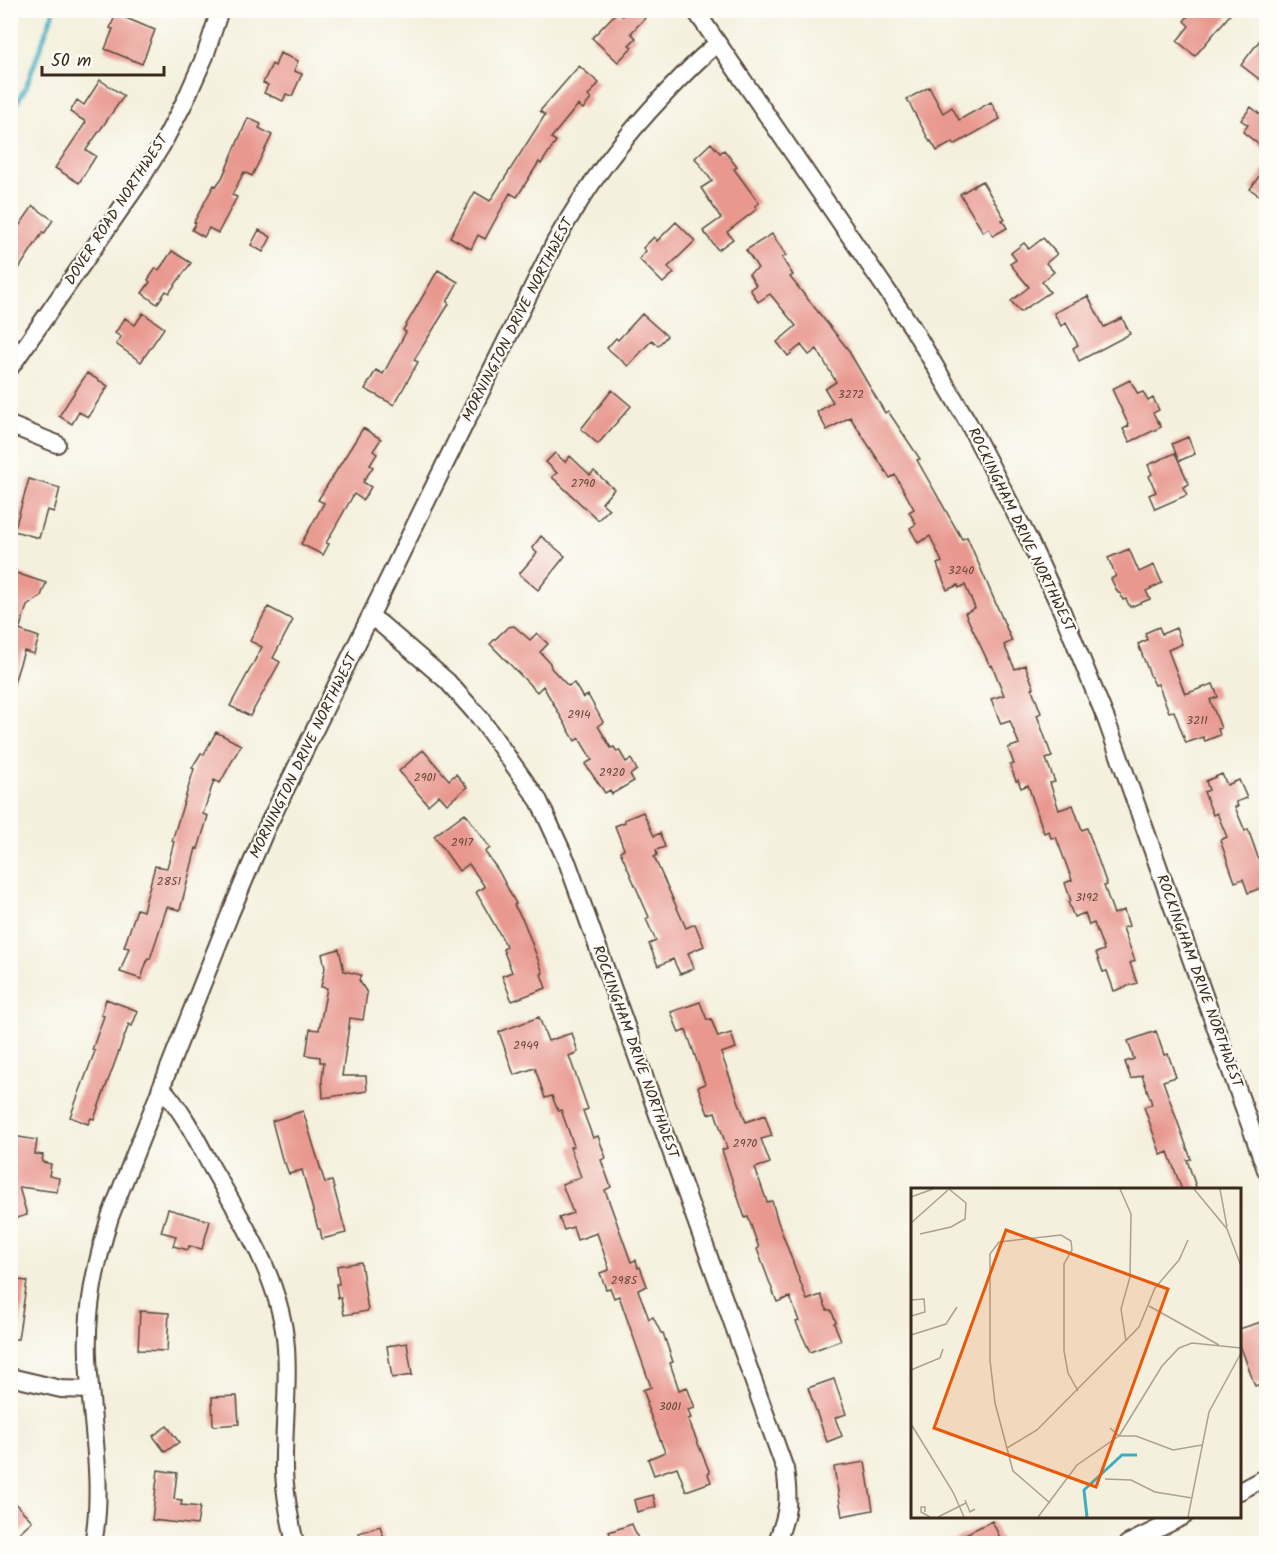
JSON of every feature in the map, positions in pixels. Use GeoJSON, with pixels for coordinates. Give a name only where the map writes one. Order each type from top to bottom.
{"type":"FeatureCollection","features":[{"type":"Feature","properties":{"kind":"street","name":"DOVER ROAD NORTHWEST"},"geometry":{"type":"LineString","coordinates":[[10,368],[136,187],[162,145],[205,56],[220,10]]}},
{"type":"Feature","properties":{"kind":"street","name":"ROCKINGHAM DRIVE NORTHWEST"},"geometry":{"type":"LineString","coordinates":[[695,10],[912,327],[969,424],[1029,540],[1061,609],[1106,719],[1266,1170]]}},
{"type":"Feature","properties":{"kind":"street","name":"MORNINGTON DRIVE NORTHWEST"},"geometry":{"type":"LineString","coordinates":[[93,1544],[98,1493],[87,1355],[91,1292],[110,1217],[230,914],[267,829],[555,242],[604,164],[634,126],[701,56],[717,44]]}},
{"type":"Feature","properties":{"kind":"street"},"geometry":{"type":"LineString","coordinates":[[10,425],[57,444]]}},
{"type":"Feature","properties":{"kind":"street","name":"ROCKINGHAM DRIVE NORTHWEST"},"geometry":{"type":"LineString","coordinates":[[371,617],[447,681],[480,718],[538,801],[568,864],[785,1469],[788,1488],[787,1515],[776,1544]]}},
{"type":"Feature","properties":{"kind":"street"},"geometry":{"type":"LineString","coordinates":[[161,1087],[177,1104],[242,1220],[277,1298],[286,1348],[284,1472],[287,1508],[295,1544]]}},
{"type":"Feature","properties":{"kind":"street"},"geometry":{"type":"LineString","coordinates":[[10,1377],[61,1389],[90,1390]]}},
{"type":"Feature","properties":{"kind":"street"},"geometry":{"type":"LineString","coordinates":[[1241,1490],[1266,1477]]}},
{"type":"Feature","properties":{"kind":"street"},"geometry":{"type":"LineString","coordinates":[[1127,1544],[1180,1518]]}},
{"type":"Feature","properties":{"kind":"building"},"geometry":{"type":"Polygon","coordinates":[[[627,10],[637,10],[645,18],[631,33],[636,38],[629,45],[632,47],[618,62],[592,38],[617,12],[622,16],[627,10]]]}},
{"type":"Feature","properties":{"kind":"building"},"geometry":{"type":"Polygon","coordinates":[[[1193,10],[1234,10],[1195,56],[1177,41],[1189,26],[1184,21],[1193,10]]]}},
{"type":"Feature","properties":{"kind":"building"},"geometry":{"type":"Polygon","coordinates":[[[116,14],[155,30],[142,64],[105,49],[116,14]]]}},
{"type":"Feature","properties":{"kind":"building"},"geometry":{"type":"Polygon","coordinates":[[[1266,32],[1266,70],[1259,79],[1241,65],[1266,32]]]}},
{"type":"Feature","properties":{"kind":"building"},"geometry":{"type":"Polygon","coordinates":[[[280,53],[298,61],[294,71],[302,74],[292,96],[286,94],[283,101],[264,93],[268,85],[263,83],[272,64],[275,66],[280,53]]]}},
{"type":"Feature","properties":{"kind":"building"},"geometry":{"type":"Polygon","coordinates":[[[579,66],[599,83],[588,96],[591,99],[583,109],[578,105],[551,138],[556,141],[541,164],[539,162],[517,197],[510,193],[485,239],[478,235],[471,249],[450,237],[475,192],[490,201],[545,115],[540,111],[579,66]]]}},
{"type":"Feature","properties":{"kind":"building"},"geometry":{"type":"Polygon","coordinates":[[[100,80],[124,96],[86,150],[96,156],[79,183],[55,168],[86,122],[70,112],[77,100],[84,105],[100,80]]]}},
{"type":"Feature","properties":{"kind":"building"},"geometry":{"type":"Polygon","coordinates":[[[929,87],[943,113],[952,107],[959,120],[991,102],[1000,119],[954,145],[953,142],[937,151],[907,99],[929,87]]]}},
{"type":"Feature","properties":{"kind":"building"},"geometry":{"type":"Polygon","coordinates":[[[1251,107],[1263,117],[1260,121],[1266,126],[1266,150],[1243,132],[1248,125],[1241,120],[1251,107]]]}},
{"type":"Feature","properties":{"kind":"building"},"geometry":{"type":"Polygon","coordinates":[[[248,118],[261,124],[259,128],[272,135],[252,176],[244,172],[232,195],[237,197],[218,233],[209,228],[204,237],[192,230],[196,223],[194,222],[214,185],[216,186],[222,178],[248,118]]]}},
{"type":"Feature","properties":{"kind":"building"},"geometry":{"type":"Polygon","coordinates":[[[711,143],[720,153],[724,150],[737,167],[734,169],[759,203],[755,206],[757,209],[727,232],[733,239],[718,250],[703,231],[721,218],[701,188],[712,181],[695,158],[711,143]]]}},
{"type":"Feature","properties":{"kind":"building"},"geometry":{"type":"Polygon","coordinates":[[[1266,166],[1266,200],[1250,189],[1266,166]]]}},
{"type":"Feature","properties":{"kind":"building"},"geometry":{"type":"Polygon","coordinates":[[[982,181],[1005,219],[1002,220],[1007,228],[993,236],[989,228],[983,232],[960,194],[982,181]]]}},
{"type":"Feature","properties":{"kind":"building"},"geometry":{"type":"Polygon","coordinates":[[[33,206],[53,220],[10,282],[10,239],[33,206]]]}},
{"type":"Feature","properties":{"kind":"building"},"geometry":{"type":"Polygon","coordinates":[[[676,222],[695,241],[668,267],[674,273],[663,283],[639,259],[646,251],[643,248],[654,237],[657,241],[676,222]]]}},
{"type":"Feature","properties":{"kind":"building"},"geometry":{"type":"Polygon","coordinates":[[[259,230],[271,237],[263,252],[251,245],[259,230]]]}},
{"type":"Feature","properties":{"kind":"building"},"geometry":{"type":"Polygon","coordinates":[[[772,234],[786,255],[782,258],[793,275],[790,277],[847,348],[885,413],[888,411],[920,459],[917,460],[962,539],[967,537],[1012,641],[1004,645],[1015,669],[1025,665],[1034,688],[1032,689],[1041,713],[1037,715],[1052,757],[1046,759],[1055,782],[1050,783],[1059,810],[1073,805],[1082,830],[1087,828],[1107,885],[1104,886],[1114,914],[1124,910],[1129,926],[1123,928],[1135,961],[1130,963],[1137,983],[1114,991],[1107,971],[1103,972],[1096,953],[1104,950],[1094,923],[1089,925],[1085,913],[1074,917],[1068,902],[1071,901],[1065,883],[1072,880],[1056,837],[1051,838],[1049,831],[1044,833],[1028,785],[1021,788],[1010,765],[1014,764],[1008,748],[1019,744],[1010,721],[1001,724],[991,699],[1004,695],[992,665],[990,666],[965,613],[975,608],[965,585],[959,588],[958,585],[947,590],[937,564],[942,562],[930,536],[918,543],[910,528],[916,524],[909,512],[914,509],[895,475],[890,478],[850,417],[827,430],[817,412],[833,402],[825,389],[836,382],[817,349],[809,355],[801,345],[788,356],[777,342],[796,326],[770,294],[758,302],[750,289],[756,285],[749,274],[758,268],[746,250],[772,234]]]}},
{"type":"Feature","properties":{"kind":"building"},"geometry":{"type":"Polygon","coordinates":[[[1043,238],[1057,254],[1046,263],[1054,272],[1042,282],[1050,292],[1020,312],[1011,301],[1029,287],[1010,264],[1016,260],[1011,253],[1024,243],[1029,249],[1043,238]]]}},
{"type":"Feature","properties":{"kind":"building"},"geometry":{"type":"Polygon","coordinates":[[[172,251],[191,263],[169,293],[166,291],[157,304],[142,293],[156,268],[159,270],[172,251]]]}},
{"type":"Feature","properties":{"kind":"building"},"geometry":{"type":"Polygon","coordinates":[[[438,270],[458,282],[447,302],[449,304],[414,360],[418,362],[394,405],[365,389],[376,370],[383,374],[406,332],[403,330],[438,270]]]}},
{"type":"Feature","properties":{"kind":"building"},"geometry":{"type":"Polygon","coordinates":[[[1088,296],[1104,327],[1122,318],[1130,334],[1079,361],[1073,348],[1078,345],[1066,323],[1061,326],[1054,313],[1088,296]]]}},
{"type":"Feature","properties":{"kind":"building"},"geometry":{"type":"Polygon","coordinates":[[[143,313],[164,328],[141,362],[116,344],[121,337],[115,333],[125,318],[135,325],[143,313]]]}},
{"type":"Feature","properties":{"kind":"building"},"geometry":{"type":"Polygon","coordinates":[[[642,314],[667,336],[658,346],[652,340],[628,366],[607,348],[616,338],[618,340],[642,314]]]}},
{"type":"Feature","properties":{"kind":"building"},"geometry":{"type":"Polygon","coordinates":[[[87,373],[108,386],[88,417],[79,412],[72,424],[59,416],[87,373]]]}},
{"type":"Feature","properties":{"kind":"building"},"geometry":{"type":"Polygon","coordinates":[[[1130,380],[1138,394],[1143,392],[1148,401],[1153,398],[1159,410],[1153,413],[1161,427],[1130,442],[1123,429],[1129,426],[1112,389],[1130,380]]]}},
{"type":"Feature","properties":{"kind":"building"},"geometry":{"type":"Polygon","coordinates":[[[612,390],[631,406],[598,444],[581,429],[612,390]]]}},
{"type":"Feature","properties":{"kind":"building"},"geometry":{"type":"Polygon","coordinates":[[[363,428],[381,439],[373,451],[377,454],[370,465],[373,467],[363,482],[371,487],[363,500],[354,494],[326,543],[329,544],[323,555],[301,544],[324,503],[318,500],[363,428]]]}},
{"type":"Feature","properties":{"kind":"building"},"geometry":{"type":"Polygon","coordinates":[[[1188,437],[1195,454],[1179,461],[1172,444],[1188,437]]]}},
{"type":"Feature","properties":{"kind":"building"},"geometry":{"type":"Polygon","coordinates":[[[555,453],[565,462],[570,456],[590,475],[594,471],[614,489],[602,503],[609,509],[598,520],[552,477],[557,473],[546,462],[555,453]]]}},
{"type":"Feature","properties":{"kind":"building"},"geometry":{"type":"Polygon","coordinates":[[[1175,453],[1189,484],[1183,487],[1187,495],[1155,509],[1149,495],[1156,492],[1149,476],[1152,474],[1148,465],[1175,453]]]}},
{"type":"Feature","properties":{"kind":"building"},"geometry":{"type":"Polygon","coordinates":[[[29,479],[60,488],[54,512],[47,510],[39,538],[14,531],[29,479]]]}},
{"type":"Feature","properties":{"kind":"building"},"geometry":{"type":"Polygon","coordinates":[[[541,536],[565,556],[538,590],[519,574],[537,553],[532,548],[541,536]]]}},
{"type":"Feature","properties":{"kind":"building"},"geometry":{"type":"Polygon","coordinates":[[[1129,549],[1139,572],[1154,565],[1162,583],[1146,591],[1150,599],[1130,607],[1126,599],[1123,600],[1118,593],[1111,579],[1116,576],[1108,558],[1129,549]]]}},
{"type":"Feature","properties":{"kind":"building"},"geometry":{"type":"Polygon","coordinates":[[[10,571],[46,583],[41,596],[27,606],[19,630],[39,637],[34,654],[24,651],[13,686],[10,685],[10,571]]]}},
{"type":"Feature","properties":{"kind":"building"},"geometry":{"type":"Polygon","coordinates":[[[268,607],[293,620],[273,658],[280,662],[250,716],[230,706],[262,647],[250,641],[268,607]]]}},
{"type":"Feature","properties":{"kind":"building"},"geometry":{"type":"Polygon","coordinates":[[[514,626],[530,640],[537,633],[548,644],[540,652],[550,663],[551,668],[568,686],[574,683],[583,698],[588,695],[603,722],[598,726],[611,748],[614,747],[617,752],[619,750],[626,762],[631,759],[637,770],[630,775],[634,781],[612,794],[610,790],[605,793],[585,764],[592,760],[579,738],[575,741],[543,686],[537,692],[490,644],[508,627],[514,626]]]}},
{"type":"Feature","properties":{"kind":"building"},"geometry":{"type":"Polygon","coordinates":[[[1159,627],[1162,634],[1176,628],[1182,644],[1168,650],[1185,694],[1213,684],[1218,697],[1210,700],[1221,728],[1218,729],[1220,735],[1205,741],[1203,737],[1186,743],[1174,711],[1169,712],[1158,684],[1155,685],[1150,675],[1138,644],[1147,640],[1145,633],[1159,627]]]}},
{"type":"Feature","properties":{"kind":"building"},"geometry":{"type":"Polygon","coordinates":[[[216,732],[241,745],[220,783],[214,780],[203,814],[208,816],[198,849],[196,848],[180,910],[167,907],[141,979],[120,972],[129,948],[124,947],[137,909],[143,911],[155,866],[167,868],[174,842],[172,841],[194,769],[192,768],[201,753],[204,754],[216,732]]]}},
{"type":"Feature","properties":{"kind":"building"},"geometry":{"type":"Polygon","coordinates":[[[423,750],[449,780],[456,774],[467,787],[447,804],[439,795],[428,805],[399,771],[423,750]]]}},
{"type":"Feature","properties":{"kind":"building"},"geometry":{"type":"Polygon","coordinates":[[[1222,774],[1227,785],[1239,780],[1247,798],[1236,802],[1238,806],[1235,807],[1245,831],[1248,829],[1266,880],[1266,886],[1248,893],[1243,879],[1235,882],[1220,840],[1227,837],[1217,813],[1213,815],[1204,792],[1209,790],[1206,781],[1222,774]]]}},
{"type":"Feature","properties":{"kind":"building"},"geometry":{"type":"Polygon","coordinates":[[[643,812],[654,836],[660,833],[665,847],[656,850],[657,855],[654,857],[686,928],[695,924],[704,946],[688,953],[694,968],[680,974],[673,959],[658,966],[649,944],[656,941],[646,919],[649,917],[620,851],[624,849],[615,826],[643,812]]]}},
{"type":"Feature","properties":{"kind":"building"},"geometry":{"type":"Polygon","coordinates":[[[465,813],[490,848],[485,852],[498,870],[516,904],[514,905],[524,922],[543,973],[541,974],[546,988],[512,1001],[502,976],[512,972],[503,949],[507,947],[476,892],[485,887],[469,864],[459,871],[434,836],[465,813]]]}},
{"type":"Feature","properties":{"kind":"building"},"geometry":{"type":"Polygon","coordinates":[[[339,949],[344,971],[361,975],[359,980],[367,993],[363,1020],[350,1018],[342,1076],[366,1076],[367,1091],[323,1098],[324,1062],[320,1062],[320,1057],[306,1055],[310,1029],[319,1030],[327,988],[321,987],[325,968],[322,954],[339,949]]]}},
{"type":"Feature","properties":{"kind":"building"},"geometry":{"type":"Polygon","coordinates":[[[106,999],[138,1011],[132,1026],[129,1024],[94,1119],[91,1118],[88,1124],[70,1117],[95,1051],[92,1050],[104,1016],[101,1015],[106,999]]]}},
{"type":"Feature","properties":{"kind":"building"},"geometry":{"type":"Polygon","coordinates":[[[700,1002],[707,1020],[711,1019],[718,1037],[731,1033],[736,1048],[721,1053],[746,1122],[765,1115],[772,1136],[761,1139],[770,1163],[755,1168],[767,1202],[772,1201],[807,1300],[821,1295],[827,1310],[831,1310],[836,1322],[834,1323],[841,1340],[810,1352],[796,1322],[799,1321],[790,1297],[777,1302],[722,1150],[727,1148],[715,1112],[708,1114],[698,1087],[705,1084],[686,1030],[679,1033],[671,1012],[700,1002]]]}},
{"type":"Feature","properties":{"kind":"building"},"geometry":{"type":"Polygon","coordinates":[[[539,1017],[548,1041],[572,1033],[578,1052],[569,1056],[588,1109],[583,1111],[593,1138],[598,1136],[606,1158],[601,1160],[611,1187],[605,1190],[631,1262],[636,1260],[647,1286],[638,1290],[649,1319],[653,1317],[663,1333],[679,1390],[687,1387],[695,1408],[688,1410],[691,1418],[688,1419],[710,1473],[708,1474],[711,1482],[686,1491],[677,1467],[654,1475],[648,1459],[665,1452],[646,1404],[648,1403],[643,1390],[651,1387],[619,1296],[614,1298],[610,1288],[606,1289],[600,1273],[609,1268],[597,1233],[577,1240],[573,1227],[564,1230],[559,1218],[573,1213],[562,1184],[581,1177],[570,1147],[574,1146],[561,1110],[558,1111],[552,1096],[545,1098],[535,1068],[514,1075],[499,1032],[539,1017]]]}},
{"type":"Feature","properties":{"kind":"building"},"geometry":{"type":"Polygon","coordinates":[[[1156,1031],[1164,1055],[1168,1054],[1176,1077],[1163,1081],[1191,1159],[1187,1160],[1196,1188],[1181,1188],[1168,1152],[1161,1155],[1144,1107],[1152,1104],[1142,1075],[1131,1079],[1125,1062],[1134,1059],[1128,1041],[1156,1031]]]}},
{"type":"Feature","properties":{"kind":"building"},"geometry":{"type":"Polygon","coordinates":[[[303,1111],[325,1183],[332,1181],[346,1233],[322,1239],[302,1170],[289,1174],[283,1163],[272,1121],[303,1111]]]}},
{"type":"Feature","properties":{"kind":"building"},"geometry":{"type":"Polygon","coordinates":[[[13,1136],[37,1140],[35,1154],[43,1155],[42,1162],[51,1164],[49,1176],[59,1178],[57,1192],[19,1187],[27,1215],[10,1220],[10,1142],[13,1142],[13,1136]]]}},
{"type":"Feature","properties":{"kind":"building"},"geometry":{"type":"Polygon","coordinates":[[[168,1209],[210,1221],[202,1249],[189,1246],[188,1250],[173,1246],[176,1236],[161,1232],[168,1209]]]}},
{"type":"Feature","properties":{"kind":"building"},"geometry":{"type":"Polygon","coordinates":[[[361,1262],[368,1311],[344,1315],[336,1284],[339,1284],[337,1266],[361,1262]]]}},
{"type":"Feature","properties":{"kind":"building"},"geometry":{"type":"Polygon","coordinates":[[[10,1279],[27,1281],[18,1339],[10,1339],[10,1279]]]}},
{"type":"Feature","properties":{"kind":"building"},"geometry":{"type":"Polygon","coordinates":[[[140,1311],[169,1313],[167,1351],[138,1350],[140,1311]]]}},
{"type":"Feature","properties":{"kind":"building"},"geometry":{"type":"Polygon","coordinates":[[[1264,1321],[1266,1382],[1255,1386],[1241,1348],[1241,1328],[1264,1321]]]}},
{"type":"Feature","properties":{"kind":"building"},"geometry":{"type":"Polygon","coordinates":[[[407,1343],[412,1375],[392,1378],[387,1346],[407,1343]]]}},
{"type":"Feature","properties":{"kind":"building"},"geometry":{"type":"Polygon","coordinates":[[[834,1379],[846,1414],[835,1418],[842,1436],[827,1442],[808,1388],[834,1379]]]}},
{"type":"Feature","properties":{"kind":"building"},"geometry":{"type":"Polygon","coordinates":[[[237,1396],[239,1424],[213,1426],[212,1397],[237,1396]]]}},
{"type":"Feature","properties":{"kind":"building"},"geometry":{"type":"Polygon","coordinates":[[[167,1426],[179,1442],[165,1452],[153,1436],[167,1426]]]}},
{"type":"Feature","properties":{"kind":"building"},"geometry":{"type":"Polygon","coordinates":[[[865,1462],[873,1510],[842,1516],[834,1467],[865,1462]]]}},
{"type":"Feature","properties":{"kind":"building"},"geometry":{"type":"Polygon","coordinates":[[[158,1470],[177,1473],[174,1499],[182,1500],[181,1505],[200,1507],[197,1525],[152,1520],[158,1470]]]}},
{"type":"Feature","properties":{"kind":"building"},"geometry":{"type":"Polygon","coordinates":[[[653,1495],[656,1507],[637,1512],[634,1500],[653,1495]]]}},
{"type":"Feature","properties":{"kind":"building"},"geometry":{"type":"Polygon","coordinates":[[[10,1498],[32,1521],[10,1541],[10,1498]]]}},
{"type":"Feature","properties":{"kind":"building"},"geometry":{"type":"Polygon","coordinates":[[[992,1521],[1003,1544],[945,1544],[992,1521]]]}},
{"type":"Feature","properties":{"kind":"building"},"geometry":{"type":"Polygon","coordinates":[[[632,1524],[640,1544],[614,1544],[609,1532],[632,1524]]]}},
{"type":"Feature","properties":{"kind":"building"},"geometry":{"type":"Polygon","coordinates":[[[380,1526],[386,1544],[362,1544],[359,1533],[380,1526]]]}},
{"type":"Feature","properties":{"kind":"waterway"},"geometry":{"type":"LineString","coordinates":[[10,114],[26,87],[54,10]]}}]}
